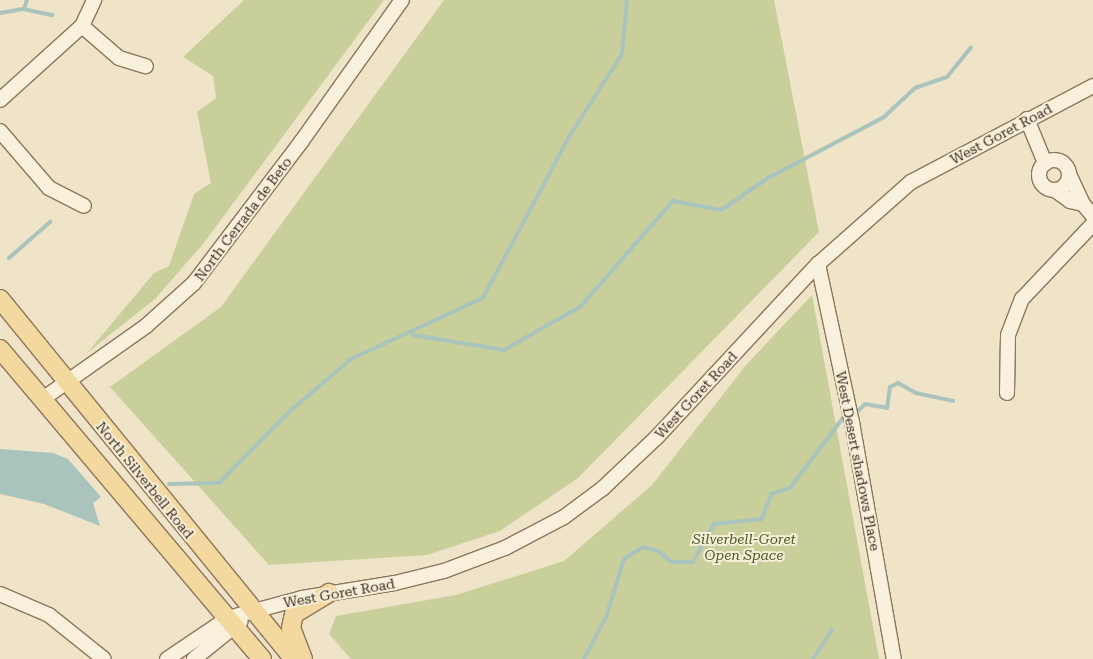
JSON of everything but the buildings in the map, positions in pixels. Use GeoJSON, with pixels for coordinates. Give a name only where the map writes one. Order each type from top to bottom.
{"type":"FeatureCollection","features":[{"type":"Feature","properties":{"kind":"main road","name":"North Silverbell Road"},"geometry":{"type":"LineString","coordinates":[[0,299],[66,384],[294,659]]}},
{"type":"Feature","properties":{"kind":"main road","name":"North Silverbell Road"},"geometry":{"type":"LineString","coordinates":[[0,349],[44,398],[262,659]]}},
{"type":"Feature","properties":{"kind":"main road"},"geometry":{"type":"LineString","coordinates":[[304,659],[291,628],[294,614],[329,593]]}},
{"type":"Feature","properties":{"kind":"street"},"geometry":{"type":"LineString","coordinates":[[0,100],[82,26],[94,0]]}},
{"type":"Feature","properties":{"kind":"street","name":"North Cerrada de Beto"},"geometry":{"type":"LineString","coordinates":[[44,398],[146,326],[194,283],[301,142],[402,0]]}},
{"type":"Feature","properties":{"kind":"street"},"geometry":{"type":"LineString","coordinates":[[82,26],[119,58],[146,66]]}},
{"type":"Feature","properties":{"kind":"street","name":"West Goret Road"},"geometry":{"type":"LineString","coordinates":[[167,659],[252,610],[329,593],[395,584],[444,571],[505,548],[564,517],[603,488],[657,437],[818,264],[911,182],[1027,119],[1093,86]]}},
{"type":"Feature","properties":{"kind":"street"},"geometry":{"type":"LineString","coordinates":[[1027,119],[1045,163]]}},
{"type":"Feature","properties":{"kind":"street"},"geometry":{"type":"LineString","coordinates":[[0,131],[49,188],[84,206]]}},
{"type":"Feature","properties":{"kind":"street"},"geometry":{"type":"LineString","coordinates":[[1045,163],[1062,162],[1083,204],[1093,216]]}},
{"type":"Feature","properties":{"kind":"street"},"geometry":{"type":"LineString","coordinates":[[1045,163],[1040,170],[1042,183],[1056,190],[1070,201],[1083,204]]}},
{"type":"Feature","properties":{"kind":"street"},"geometry":{"type":"LineString","coordinates":[[1056,190],[1066,185],[1069,174]]}},
{"type":"Feature","properties":{"kind":"street"},"geometry":{"type":"LineString","coordinates":[[1007,393],[1008,335],[1022,299],[1093,224]]}},
{"type":"Feature","properties":{"kind":"street","name":"West Desert shadows Place"},"geometry":{"type":"LineString","coordinates":[[818,264],[852,422],[894,659]]}},
{"type":"Feature","properties":{"kind":"street"},"geometry":{"type":"LineString","coordinates":[[0,594],[49,614],[104,659]]}},
{"type":"Feature","properties":{"kind":"street","name":"West Goret Road"},"geometry":{"type":"LineString","coordinates":[[194,659],[232,623]]}},
{"type":"Feature","properties":{"kind":"green space"},"geometry":{"type":"Polygon","coordinates":[[[244,0],[384,0],[203,244],[155,299],[87,353],[154,273],[169,266],[194,194],[211,183],[197,112],[216,98],[213,76],[183,57],[244,0]]]}},
{"type":"Feature","properties":{"kind":"green space"},"geometry":{"type":"Polygon","coordinates":[[[444,0],[774,0],[819,232],[578,478],[500,531],[427,555],[269,565],[110,387],[221,307],[444,0]]]}},
{"type":"Feature","properties":{"kind":"green space","name":"Silverbell-Goret Open Space"},"geometry":{"type":"Polygon","coordinates":[[[812,295],[879,659],[351,659],[329,634],[336,616],[456,595],[564,561],[652,485],[747,364],[812,295]]]}},
{"type":"Feature","properties":{"kind":"water"},"geometry":{"type":"Polygon","coordinates":[[[0,449],[53,453],[68,459],[101,497],[93,503],[100,526],[44,504],[0,494],[0,449]]]}},
{"type":"Feature","properties":{"kind":"waterway"},"geometry":{"type":"LineString","coordinates":[[24,9],[27,0]]}},
{"type":"Feature","properties":{"kind":"waterway"},"geometry":{"type":"LineString","coordinates":[[169,484],[219,483],[289,412],[351,359],[483,298],[569,137],[622,54],[627,0]]}},
{"type":"Feature","properties":{"kind":"waterway"},"geometry":{"type":"LineString","coordinates":[[0,13],[23,9],[52,15]]}},
{"type":"Feature","properties":{"kind":"waterway"},"geometry":{"type":"LineString","coordinates":[[413,335],[504,350],[581,306],[673,201],[721,210],[768,178],[884,117],[915,88],[947,77],[971,47]]}},
{"type":"Feature","properties":{"kind":"waterway"},"geometry":{"type":"LineString","coordinates":[[9,258],[50,222]]}},
{"type":"Feature","properties":{"kind":"waterway"},"geometry":{"type":"LineString","coordinates":[[859,410],[865,404],[887,408],[890,387],[898,383],[916,393],[953,401]]}},
{"type":"Feature","properties":{"kind":"waterway"},"geometry":{"type":"LineString","coordinates":[[584,659],[606,617],[624,559],[643,547],[658,551],[672,562],[693,562],[714,524],[762,519],[771,494],[790,488],[843,418]]}},
{"type":"Feature","properties":{"kind":"waterway"},"geometry":{"type":"LineString","coordinates":[[813,659],[832,630]]}}]}
